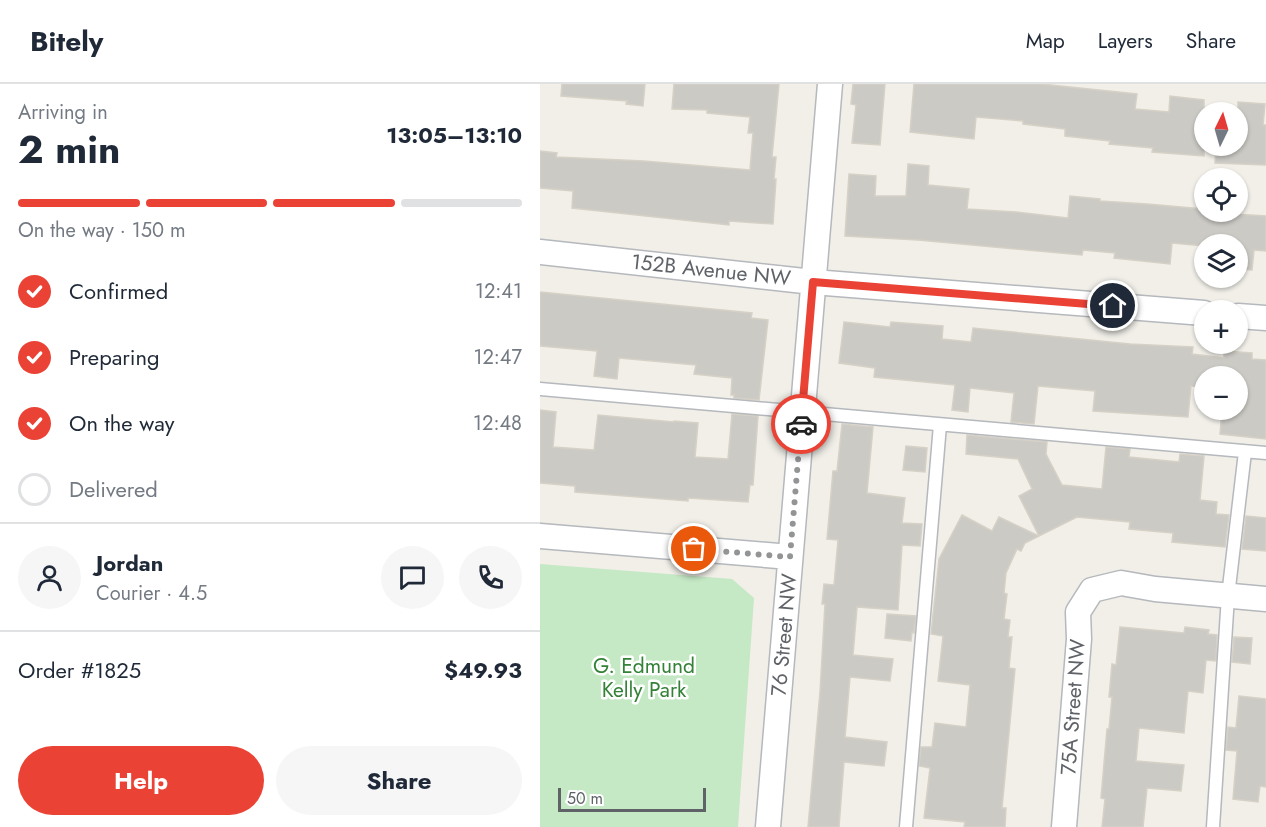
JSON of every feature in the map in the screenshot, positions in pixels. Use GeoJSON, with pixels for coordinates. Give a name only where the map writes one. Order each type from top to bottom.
{"type":"FeatureCollection","features":[{"type":"Feature","properties":{"kind":"street","name":"76 Street NW"},"geometry":{"type":"LineString","coordinates":[[768,827],[830,84]]}},
{"type":"Feature","properties":{"kind":"street","name":"152B Avenue NW"},"geometry":{"type":"LineString","coordinates":[[540,252],[813,282],[1194,312]]}},
{"type":"Feature","properties":{"kind":"street"},"geometry":{"type":"LineString","coordinates":[[1248,317],[1266,318]]}},
{"type":"Feature","properties":{"kind":"street"},"geometry":{"type":"LineString","coordinates":[[540,536],[790,557]]}},
{"type":"Feature","properties":{"kind":"street","name":"75A Street NW"},"geometry":{"type":"LineString","coordinates":[[1064,827],[1079,639],[1078,612],[1092,591],[1121,583],[1155,589],[1228,596]]}},
{"type":"Feature","properties":{"kind":"street"},"geometry":{"type":"LineString","coordinates":[[1228,596],[1266,599]]}},
{"type":"Feature","properties":{"kind":"lane"},"geometry":{"type":"LineString","coordinates":[[540,389],[1266,453]]}},
{"type":"Feature","properties":{"kind":"lane"},"geometry":{"type":"LineString","coordinates":[[906,827],[940,425]]}},
{"type":"Feature","properties":{"kind":"lane"},"geometry":{"type":"LineString","coordinates":[[1213,827],[1228,596],[1245,452]]}},
{"type":"Feature","properties":{"kind":"green space","name":"G. Edmund Kelly Park"},"geometry":{"type":"Polygon","coordinates":[[[540,564],[732,579],[754,598],[738,827],[540,827],[540,564]]]}},
{"type":"Feature","properties":{"kind":"building"},"geometry":{"type":"Polygon","coordinates":[[[562,84],[645,84],[643,106],[626,104],[627,101],[561,96],[562,84]]]}},
{"type":"Feature","properties":{"kind":"building"},"geometry":{"type":"Polygon","coordinates":[[[674,84],[779,84],[772,157],[776,157],[773,224],[729,221],[729,225],[572,208],[573,191],[540,188],[540,151],[557,153],[556,157],[644,161],[750,170],[753,133],[748,133],[750,117],[707,113],[707,110],[672,109],[674,84]]]}},
{"type":"Feature","properties":{"kind":"building"},"geometry":{"type":"Polygon","coordinates":[[[853,84],[885,84],[880,145],[852,143],[856,105],[851,104],[853,84]]]}},
{"type":"Feature","properties":{"kind":"building"},"geometry":{"type":"Polygon","coordinates":[[[914,84],[1041,84],[1137,94],[1135,109],[1169,112],[1170,96],[1204,100],[1204,102],[1194,102],[1194,155],[1152,152],[1153,148],[1109,144],[1110,141],[1065,136],[1065,129],[1023,124],[1023,121],[976,117],[974,139],[910,132],[914,84]]]}},
{"type":"Feature","properties":{"kind":"building"},"geometry":{"type":"Polygon","coordinates":[[[1248,103],[1265,104],[1263,125],[1266,125],[1266,165],[1215,163],[1215,156],[1248,156],[1248,103]]]}},
{"type":"Feature","properties":{"kind":"building"},"geometry":{"type":"Polygon","coordinates":[[[908,164],[929,166],[928,185],[969,189],[967,209],[1068,218],[1070,196],[1100,199],[1100,201],[1194,208],[1194,222],[1248,222],[1248,215],[1266,216],[1266,251],[1254,250],[1252,270],[1248,270],[1248,234],[1194,234],[1194,245],[1172,243],[1170,264],[1114,258],[1115,253],[1083,250],[1082,255],[918,240],[845,236],[849,174],[876,176],[875,196],[906,196],[908,164]]]}},
{"type":"Feature","properties":{"kind":"building"},"geometry":{"type":"Polygon","coordinates":[[[540,292],[752,313],[751,318],[768,320],[759,400],[734,398],[734,395],[731,395],[732,378],[694,374],[696,365],[619,358],[617,379],[594,376],[597,351],[540,346],[540,292]]]}},
{"type":"Feature","properties":{"kind":"building"},"geometry":{"type":"Polygon","coordinates":[[[844,322],[890,327],[891,322],[943,326],[942,339],[971,342],[973,328],[1130,344],[1193,347],[1192,354],[1224,358],[1224,354],[1252,353],[1252,359],[1266,360],[1266,439],[1220,434],[1221,420],[1248,420],[1248,366],[1194,366],[1194,386],[1191,386],[1188,417],[1093,411],[1095,391],[1038,386],[1034,424],[1011,422],[1014,393],[970,388],[968,412],[952,410],[955,385],[874,377],[875,368],[839,363],[844,322]]]}},
{"type":"Feature","properties":{"kind":"building"},"geometry":{"type":"Polygon","coordinates":[[[540,410],[556,412],[553,447],[594,450],[598,415],[698,423],[695,457],[728,459],[732,414],[758,416],[753,485],[750,485],[748,502],[688,498],[688,501],[575,492],[575,486],[540,483],[540,410]]]}},
{"type":"Feature","properties":{"kind":"building"},"geometry":{"type":"Polygon","coordinates":[[[842,424],[873,427],[867,493],[905,498],[902,523],[922,524],[920,546],[902,545],[898,610],[857,607],[853,655],[893,659],[890,681],[850,677],[845,737],[887,742],[884,766],[844,762],[839,827],[808,827],[820,692],[824,584],[834,585],[838,540],[827,539],[833,471],[837,471],[842,424]]]}},
{"type":"Feature","properties":{"kind":"building"},"geometry":{"type":"Polygon","coordinates":[[[967,435],[1047,442],[1046,454],[1062,485],[1102,489],[1106,447],[1130,449],[1129,457],[1179,462],[1180,454],[1204,456],[1200,500],[1217,502],[1216,514],[1229,515],[1225,547],[1172,542],[1173,533],[1129,529],[1130,522],[1077,517],[1039,536],[1019,496],[1032,489],[1018,459],[966,454],[967,435]]]}},
{"type":"Feature","properties":{"kind":"building"},"geometry":{"type":"Polygon","coordinates":[[[906,446],[927,448],[925,472],[903,470],[906,446]]]}},
{"type":"Feature","properties":{"kind":"building"},"geometry":{"type":"Polygon","coordinates":[[[962,515],[992,531],[999,517],[1039,536],[1025,543],[1021,551],[1017,549],[1006,573],[1004,593],[1007,594],[1004,619],[1010,620],[1008,637],[1012,637],[1009,668],[1015,669],[1002,808],[1006,808],[1005,827],[964,827],[965,822],[924,818],[930,768],[919,766],[921,747],[932,747],[935,723],[966,727],[970,685],[938,681],[943,636],[931,634],[939,559],[962,515]]]}},
{"type":"Feature","properties":{"kind":"building"},"geometry":{"type":"Polygon","coordinates":[[[1246,516],[1266,518],[1266,551],[1242,549],[1246,516]]]}},
{"type":"Feature","properties":{"kind":"building"},"geometry":{"type":"Polygon","coordinates":[[[887,614],[916,616],[911,641],[885,638],[887,614]]]}},
{"type":"Feature","properties":{"kind":"building"},"geometry":{"type":"Polygon","coordinates":[[[1120,627],[1184,633],[1185,627],[1209,630],[1208,634],[1217,635],[1216,661],[1206,660],[1203,693],[1188,691],[1184,733],[1139,728],[1136,761],[1184,765],[1181,791],[1147,788],[1143,827],[1102,827],[1105,799],[1101,798],[1112,697],[1109,697],[1112,664],[1116,665],[1120,627]]]}},
{"type":"Feature","properties":{"kind":"building"},"geometry":{"type":"Polygon","coordinates":[[[1234,637],[1252,638],[1250,664],[1232,662],[1234,637]]]}},
{"type":"Feature","properties":{"kind":"building"},"geometry":{"type":"Polygon","coordinates":[[[1239,696],[1266,699],[1266,787],[1260,786],[1258,802],[1233,799],[1237,751],[1226,750],[1228,727],[1236,728],[1239,696]]]}},
{"type":"Feature","properties":{"kind":"way so far"},"geometry":{"type":"LineString","coordinates":[[694,549],[790,557],[801,424]]}},
{"type":"Feature","properties":{"kind":"route"},"geometry":{"type":"LineString","coordinates":[[801,424],[813,282],[1113,306]]}}]}
